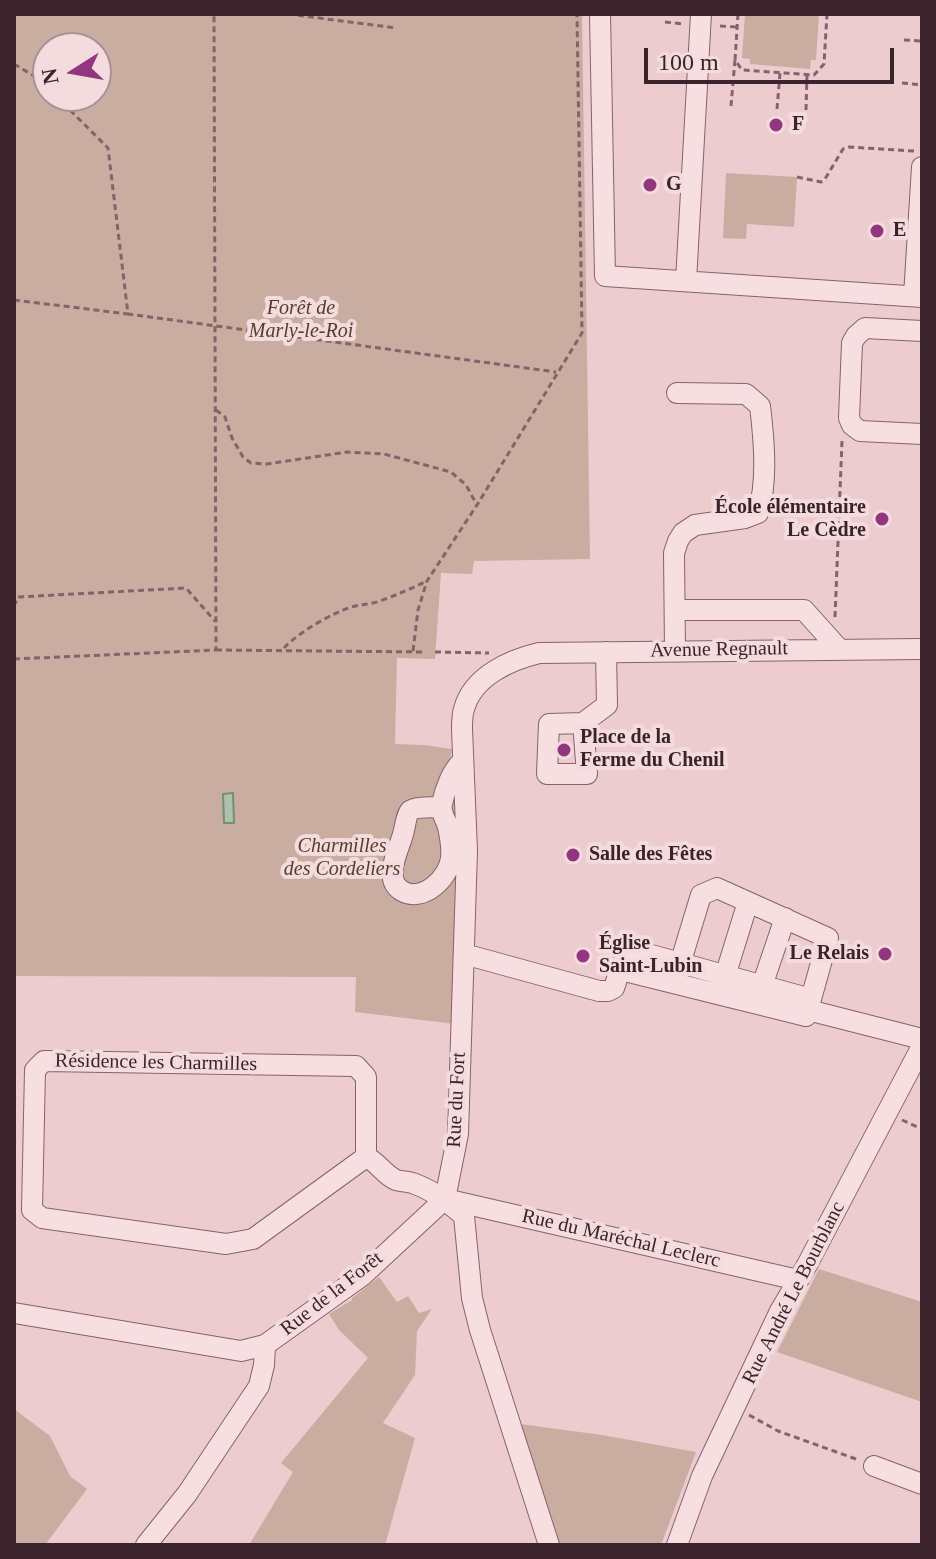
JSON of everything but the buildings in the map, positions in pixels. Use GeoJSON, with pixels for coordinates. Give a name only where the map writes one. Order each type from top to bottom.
{"type":"FeatureCollection","features":[{"type":"Feature","properties":{"kind":"street"},"geometry":{"type":"LineString","coordinates":[[600,14],[605,276],[918,296],[922,167]]}},
{"type":"Feature","properties":{"kind":"street"},"geometry":{"type":"LineString","coordinates":[[686,281],[701,14]]}},
{"type":"Feature","properties":{"kind":"street"},"geometry":{"type":"LineString","coordinates":[[922,331],[865,328],[856,336],[852,343],[849,418],[860,431],[922,434]]}},
{"type":"Feature","properties":{"kind":"street"},"geometry":{"type":"LineString","coordinates":[[675,650],[674,553],[678,541],[695,525],[745,518],[758,513],[763,498],[760,406],[746,394],[677,393]]}},
{"type":"Feature","properties":{"kind":"street"},"geometry":{"type":"LineString","coordinates":[[676,610],[804,610],[839,649]]}},
{"type":"Feature","properties":{"kind":"street","name":"Avenue Regnault"},"geometry":{"type":"LineString","coordinates":[[516,658],[539,653],[922,649]]}},
{"type":"Feature","properties":{"kind":"street"},"geometry":{"type":"LineString","coordinates":[[583,723],[607,705],[606,652]]}},
{"type":"Feature","properties":{"kind":"street","name":"Rue du Fort"},"geometry":{"type":"LineString","coordinates":[[445,1199],[458,1134],[467,851],[462,729],[464,709],[474,688],[516,658]]}},
{"type":"Feature","properties":{"kind":"street"},"geometry":{"type":"LineString","coordinates":[[441,807],[455,767],[463,761]]}},
{"type":"Feature","properties":{"kind":"street"},"geometry":{"type":"LineString","coordinates":[[621,970],[806,1016],[828,938],[717,888],[701,895],[680,964]]}},
{"type":"Feature","properties":{"kind":"street"},"geometry":{"type":"LineString","coordinates":[[725,976],[748,902]]}},
{"type":"Feature","properties":{"kind":"street"},"geometry":{"type":"LineString","coordinates":[[762,986],[785,918]]}},
{"type":"Feature","properties":{"kind":"street"},"geometry":{"type":"LineString","coordinates":[[464,954],[608,991],[614,988],[624,960],[644,953],[762,986],[922,1039]]}},
{"type":"Feature","properties":{"kind":"street","name":"Rue André Le Bourblanc"},"geometry":{"type":"LineString","coordinates":[[677,1545],[702,1476],[780,1311],[922,1046]]}},
{"type":"Feature","properties":{"kind":"street","name":"Résidence les Charmilles"},"geometry":{"type":"LineString","coordinates":[[44,1061],[356,1066],[366,1077],[370,1159],[253,1239],[226,1244],[42,1218],[32,1210],[35,1070],[44,1061]]}},
{"type":"Feature","properties":{"kind":"street"},"geometry":{"type":"LineString","coordinates":[[370,1159],[384,1173],[398,1181],[413,1182],[445,1199],[464,1216],[472,1298],[480,1330],[549,1545]]}},
{"type":"Feature","properties":{"kind":"street","name":"Rue du Maréchal Leclerc"},"geometry":{"type":"LineString","coordinates":[[445,1199],[798,1280]]}},
{"type":"Feature","properties":{"kind":"street","name":"Rue de la Forêt"},"geometry":{"type":"LineString","coordinates":[[14,1313],[241,1351],[265,1345],[363,1275],[445,1199]]}},
{"type":"Feature","properties":{"kind":"street"},"geometry":{"type":"LineString","coordinates":[[146,1545],[187,1494],[259,1386],[265,1345]]}},
{"type":"Feature","properties":{"kind":"street"},"geometry":{"type":"LineString","coordinates":[[874,1466],[922,1484]]}},
{"type":"Feature","properties":{"kind":"path"},"geometry":{"type":"LineString","coordinates":[[214,14],[216,650]]}},
{"type":"Feature","properties":{"kind":"path"},"geometry":{"type":"LineString","coordinates":[[288,14],[396,28]]}},
{"type":"Feature","properties":{"kind":"path"},"geometry":{"type":"LineString","coordinates":[[413,651],[418,610],[427,581],[582,333],[577,14]]}},
{"type":"Feature","properties":{"kind":"path"},"geometry":{"type":"LineString","coordinates":[[731,106],[738,14]]}},
{"type":"Feature","properties":{"kind":"path"},"geometry":{"type":"LineString","coordinates":[[735,60],[742,70],[814,75],[824,64],[827,14]]}},
{"type":"Feature","properties":{"kind":"path"},"geometry":{"type":"LineString","coordinates":[[904,40],[922,41]]}},
{"type":"Feature","properties":{"kind":"path"},"geometry":{"type":"LineString","coordinates":[[14,64],[32,75]]}},
{"type":"Feature","properties":{"kind":"path"},"geometry":{"type":"LineString","coordinates":[[777,109],[780,73]]}},
{"type":"Feature","properties":{"kind":"path"},"geometry":{"type":"LineString","coordinates":[[806,110],[807,74]]}},
{"type":"Feature","properties":{"kind":"path"},"geometry":{"type":"LineString","coordinates":[[902,83],[922,85]]}},
{"type":"Feature","properties":{"kind":"path"},"geometry":{"type":"LineString","coordinates":[[72,112],[108,148],[128,314]]}},
{"type":"Feature","properties":{"kind":"path"},"geometry":{"type":"LineString","coordinates":[[797,177],[821,182],[843,149],[849,147],[922,151]]}},
{"type":"Feature","properties":{"kind":"path"},"geometry":{"type":"LineString","coordinates":[[14,300],[557,372]]}},
{"type":"Feature","properties":{"kind":"path"},"geometry":{"type":"LineString","coordinates":[[214,409],[225,417],[232,438],[243,457],[251,463],[267,464],[347,452],[384,454],[451,472],[466,485],[477,505]]}},
{"type":"Feature","properties":{"kind":"path"},"geometry":{"type":"LineString","coordinates":[[839,649],[835,621],[842,441],[860,431]]}},
{"type":"Feature","properties":{"kind":"path"},"geometry":{"type":"LineString","coordinates":[[283,650],[292,640],[337,613],[376,603],[427,581]]}},
{"type":"Feature","properties":{"kind":"path"},"geometry":{"type":"LineString","coordinates":[[14,606],[18,597],[186,588],[215,621]]}},
{"type":"Feature","properties":{"kind":"path"},"geometry":{"type":"LineString","coordinates":[[14,659],[216,650],[426,652]]}},
{"type":"Feature","properties":{"kind":"path"},"geometry":{"type":"LineString","coordinates":[[435,652],[501,654],[516,658]]}},
{"type":"Feature","properties":{"kind":"path"},"geometry":{"type":"LineString","coordinates":[[735,1407],[778,1431],[874,1466]]}},
{"type":"Feature","properties":{"kind":"green space","name":"Forêt de Marly-le-Roi"},"geometry":{"type":"Polygon","coordinates":[[[14,14],[582,14],[590,559],[474,561],[472,574],[441,573],[435,659],[397,658],[395,744],[452,749],[448,775],[459,777],[455,1024],[355,1012],[356,977],[14,976],[14,14]]]}},
{"type":"Feature","properties":{"kind":"green space"},"geometry":{"type":"Polygon","coordinates":[[[745,14],[819,14],[816,60],[811,60],[810,69],[750,64],[750,59],[742,58],[745,14]]]}},
{"type":"Feature","properties":{"kind":"green space"},"geometry":{"type":"Polygon","coordinates":[[[726,173],[797,177],[794,227],[747,224],[746,239],[723,238],[726,173]]]}},
{"type":"Feature","properties":{"kind":"green space"},"geometry":{"type":"Polygon","coordinates":[[[819,1269],[922,1302],[922,1402],[777,1352],[819,1269]]]}},
{"type":"Feature","properties":{"kind":"green space"},"geometry":{"type":"Polygon","coordinates":[[[379,1277],[397,1302],[408,1296],[419,1313],[432,1309],[417,1331],[415,1375],[383,1423],[415,1438],[385,1545],[249,1545],[293,1472],[281,1463],[368,1358],[339,1330],[329,1314],[352,1300],[379,1277]]]}},
{"type":"Feature","properties":{"kind":"green space"},"geometry":{"type":"Polygon","coordinates":[[[14,1409],[50,1436],[70,1476],[87,1489],[45,1545],[14,1545],[14,1409]]]}},
{"type":"Feature","properties":{"kind":"green space"},"geometry":{"type":"Polygon","coordinates":[[[520,1424],[696,1452],[661,1545],[558,1545],[520,1424]]]}},
{"type":"Feature","properties":{"kind":"shaded area"},"geometry":{"type":"Polygon","coordinates":[[[233,793],[234,823],[224,823],[223,794],[233,793]]]}},
{"type":"Feature","properties":{"kind":"place","name":"F"},"geometry":{"type":"Point","coordinates":[776,125]}},
{"type":"Feature","properties":{"kind":"place","name":"G"},"geometry":{"type":"Point","coordinates":[650,185]}},
{"type":"Feature","properties":{"kind":"place","name":"E"},"geometry":{"type":"Point","coordinates":[877,231]}},
{"type":"Feature","properties":{"kind":"place","name":"École élémentaire Le Cèdre"},"geometry":{"type":"Point","coordinates":[882,519]}},
{"type":"Feature","properties":{"kind":"place","name":"Place de la Ferme du Chenil"},"geometry":{"type":"Point","coordinates":[564,750]}},
{"type":"Feature","properties":{"kind":"place","name":"Salle des Fêtes"},"geometry":{"type":"Point","coordinates":[573,855]}},
{"type":"Feature","properties":{"kind":"place","name":"Le Relais"},"geometry":{"type":"Point","coordinates":[885,954]}},
{"type":"Feature","properties":{"kind":"place","name":"Église Saint-Lubin"},"geometry":{"type":"Point","coordinates":[583,956]}},
{"type":"Feature","properties":{"kind":"park label","name":"Charmilles des Cordeliers"},"geometry":{"type":"Point","coordinates":[342,858]}}]}
